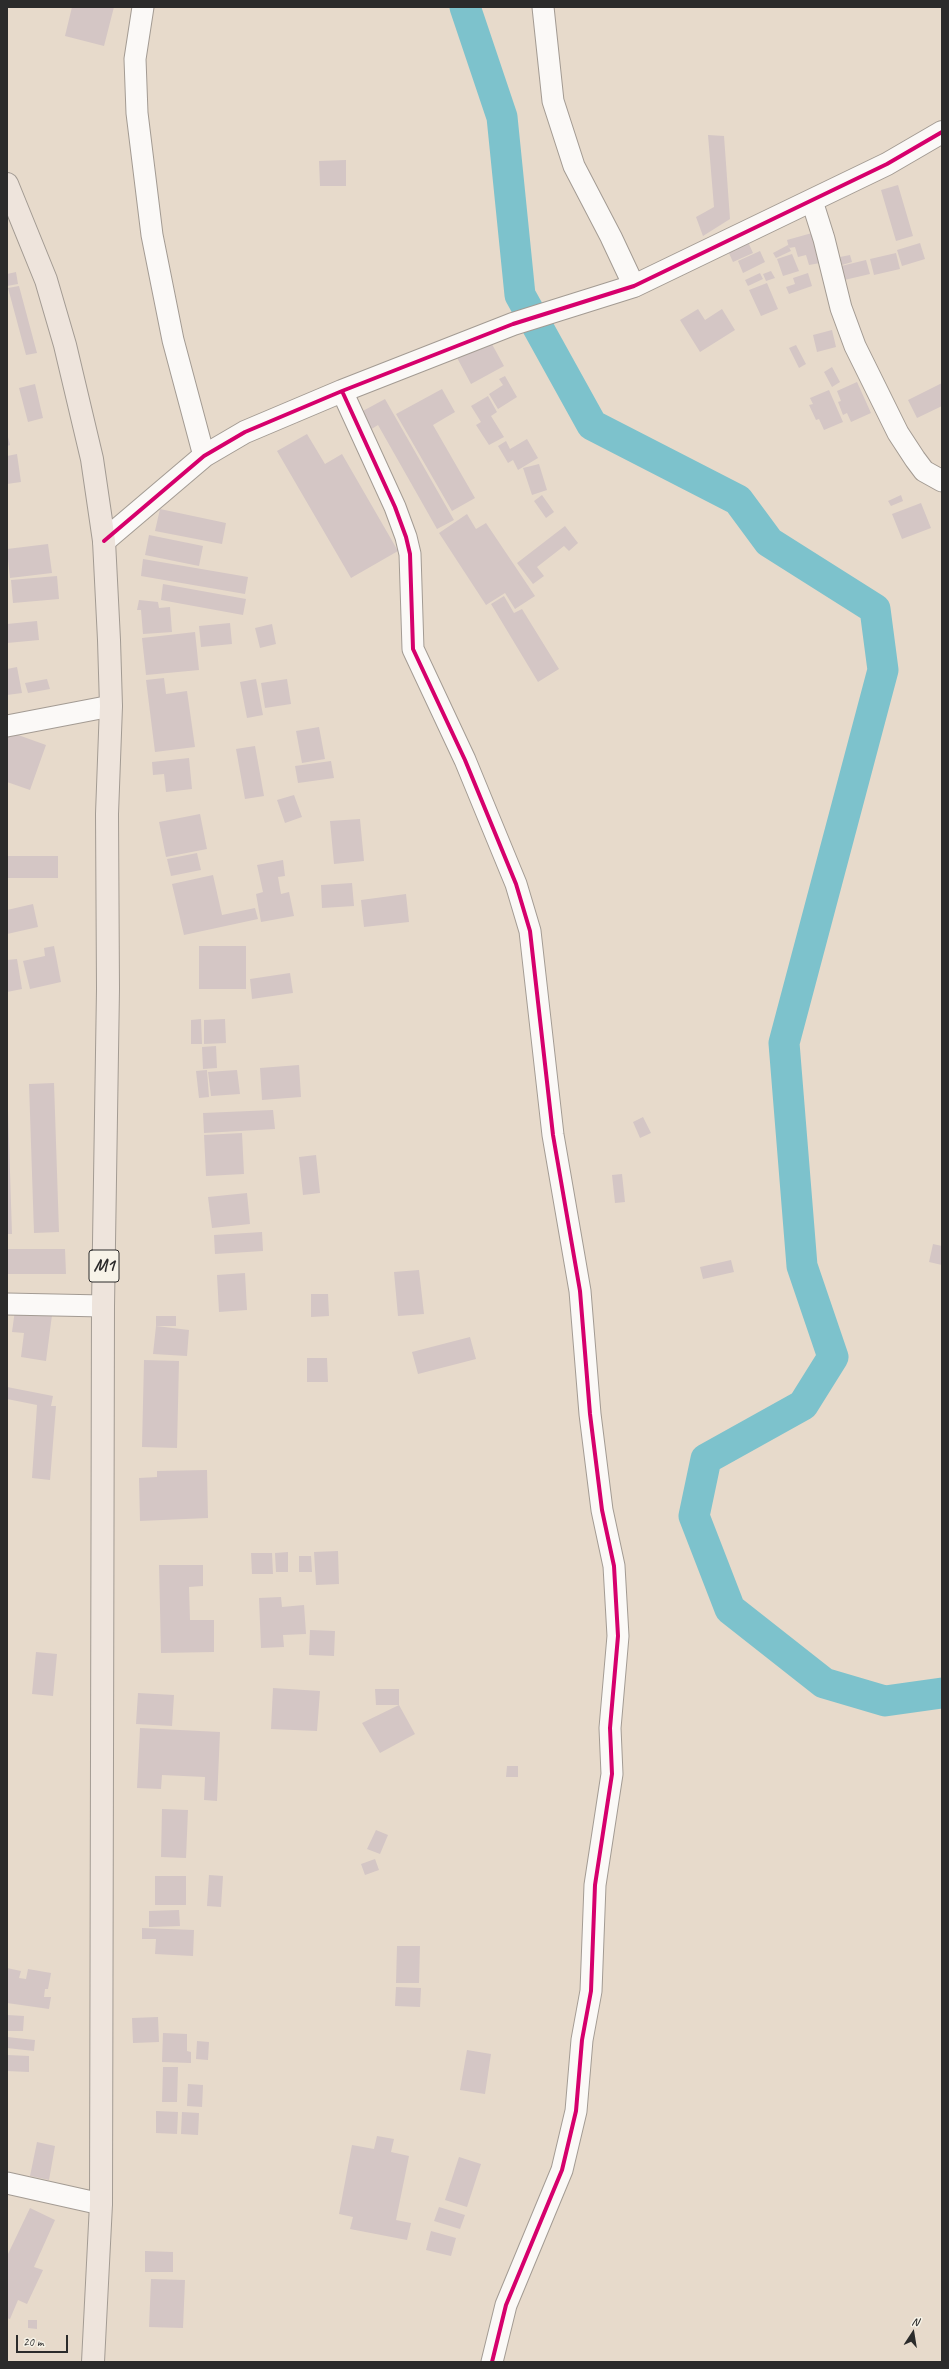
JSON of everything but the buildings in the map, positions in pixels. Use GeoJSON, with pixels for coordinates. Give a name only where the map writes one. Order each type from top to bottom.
{"type":"FeatureCollection","features":[{"type":"Feature","properties":{"kind":"highway","name":"M1"},"geometry":{"type":"LineString","coordinates":[[7,184],[46,280],[65,344],[92,459],[104,541],[111,706],[107,814],[108,989],[103,1306],[102,2204],[93,2362]]}},
{"type":"Feature","properties":{"kind":"street"},"geometry":{"type":"LineString","coordinates":[[143,7],[135,59],[137,113],[152,235],[173,340],[204,456]]}},
{"type":"Feature","properties":{"kind":"street"},"geometry":{"type":"LineString","coordinates":[[543,7],[553,101],[574,166],[611,237],[634,286]]}},
{"type":"Feature","properties":{"kind":"street"},"geometry":{"type":"LineString","coordinates":[[104,541],[204,456],[245,432],[342,391],[513,324],[634,286],[887,164],[942,132]]}},
{"type":"Feature","properties":{"kind":"street"},"geometry":{"type":"LineString","coordinates":[[812,201],[841,308],[855,346],[898,433],[924,471],[942,481]]}},
{"type":"Feature","properties":{"kind":"street"},"geometry":{"type":"LineString","coordinates":[[342,391],[395,507],[406,537],[410,554],[413,648],[465,760],[513,877],[530,931],[553,1135],[580,1291],[590,1414],[602,1510],[614,1566],[618,1636],[610,1728],[612,1774],[595,1885],[591,1991],[582,2040],[576,2111],[562,2170],[506,2305],[492,2362]]}},
{"type":"Feature","properties":{"kind":"street"},"geometry":{"type":"LineString","coordinates":[[7,726],[111,706]]}},
{"type":"Feature","properties":{"kind":"street"},"geometry":{"type":"LineString","coordinates":[[7,1304],[103,1306]]}},
{"type":"Feature","properties":{"kind":"street"},"geometry":{"type":"LineString","coordinates":[[7,2183],[102,2204]]}},
{"type":"Feature","properties":{"kind":"waterway"},"geometry":{"type":"LineString","coordinates":[[465,7],[502,117],[520,295],[592,425],[738,500],[769,542],[875,609],[883,670],[784,1043],[802,1266],[833,1357],[803,1405],[706,1459],[694,1516],[730,1609],[824,1683],[885,1701],[942,1693]]}},
{"type":"Feature","properties":{"kind":"cycle path"},"geometry":{"type":"LineString","coordinates":[[104,541],[204,456],[245,432],[342,391],[513,324],[634,286],[887,164],[942,132]]}},
{"type":"Feature","properties":{"kind":"cycle path"},"geometry":{"type":"LineString","coordinates":[[342,391],[395,507],[406,537],[410,554],[413,649],[465,760],[516,884],[530,931],[553,1135],[580,1291],[590,1414],[602,1510],[614,1566],[618,1636],[610,1728],[612,1774],[595,1885],[591,1991],[582,2040],[576,2111],[562,2170],[506,2305],[492,2362]]}}]}
